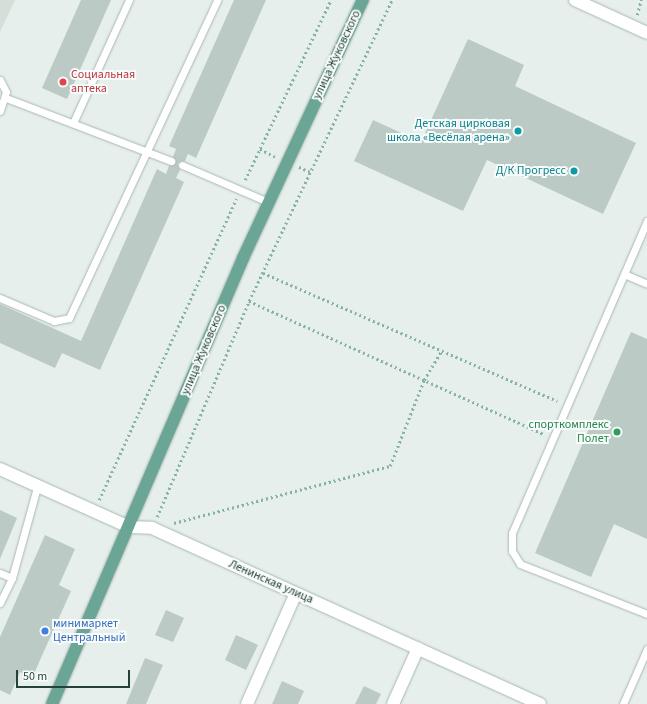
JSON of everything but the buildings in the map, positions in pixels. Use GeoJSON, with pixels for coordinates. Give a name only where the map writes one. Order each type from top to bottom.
{"type":"FeatureCollection","features":[{"type":"Feature","properties":{"kind":"main road","name":"улица Жуковского"},"geometry":{"type":"LineString","coordinates":[[52,704],[268,202],[364,0]]}},
{"type":"Feature","properties":{"kind":"street"},"geometry":{"type":"LineString","coordinates":[[575,0],[647,33]]}},
{"type":"Feature","properties":{"kind":"street","name":"Ленинская улица"},"geometry":{"type":"LineString","coordinates":[[0,469],[95,510],[129,527],[152,528],[540,704]]}},
{"type":"Feature","properties":{"kind":"street"},"geometry":{"type":"LineString","coordinates":[[247,704],[296,593]]}},
{"type":"Feature","properties":{"kind":"street"},"geometry":{"type":"LineString","coordinates":[[393,704],[418,648]]}},
{"type":"Feature","properties":{"kind":"lane"},"geometry":{"type":"LineString","coordinates":[[73,124],[129,0]]}},
{"type":"Feature","properties":{"kind":"lane"},"geometry":{"type":"LineString","coordinates":[[0,298],[54,321],[69,318],[145,150],[217,0]]}},
{"type":"Feature","properties":{"kind":"lane"},"geometry":{"type":"LineString","coordinates":[[0,80],[6,98],[0,112]]}},
{"type":"Feature","properties":{"kind":"lane"},"geometry":{"type":"LineString","coordinates":[[6,98],[171,161]]}},
{"type":"Feature","properties":{"kind":"lane"},"geometry":{"type":"LineString","coordinates":[[182,165],[268,202]]}},
{"type":"Feature","properties":{"kind":"lane"},"geometry":{"type":"LineString","coordinates":[[647,221],[566,405],[512,533],[512,551],[520,564],[647,614]]}},
{"type":"Feature","properties":{"kind":"lane"},"geometry":{"type":"LineString","coordinates":[[624,274],[647,284]]}},
{"type":"Feature","properties":{"kind":"lane"},"geometry":{"type":"LineString","coordinates":[[0,604],[12,578],[37,486]]}},
{"type":"Feature","properties":{"kind":"lane"},"geometry":{"type":"LineString","coordinates":[[0,573],[12,578]]}},
{"type":"Feature","properties":{"kind":"lane"},"geometry":{"type":"LineString","coordinates":[[623,704],[647,649]]}},
{"type":"Feature","properties":{"kind":"path"},"geometry":{"type":"LineString","coordinates":[[95,510],[240,191],[331,0]]}},
{"type":"Feature","properties":{"kind":"path"},"geometry":{"type":"LineString","coordinates":[[152,528],[248,301],[392,0]]}},
{"type":"Feature","properties":{"kind":"path"},"geometry":{"type":"LineString","coordinates":[[262,272],[566,405]]}},
{"type":"Feature","properties":{"kind":"path"},"geometry":{"type":"LineString","coordinates":[[248,301],[552,438]]}},
{"type":"Feature","properties":{"kind":"path"},"geometry":{"type":"LineString","coordinates":[[152,528],[390,466],[424,380],[442,350]]}},
{"type":"Feature","properties":{"kind":"shaded area"},"geometry":{"type":"Polygon","coordinates":[[[0,0],[15,0],[0,32],[0,0]]]}},
{"type":"Feature","properties":{"kind":"place","name":"Социальная аптека"},"geometry":{"type":"Point","coordinates":[63,82]}},
{"type":"Feature","properties":{"kind":"place","name":"Детская цирковая школа «Весёлая арена»"},"geometry":{"type":"Point","coordinates":[518,131]}},
{"type":"Feature","properties":{"kind":"place","name":"Д/К Прогресс"},"geometry":{"type":"Point","coordinates":[574,171]}},
{"type":"Feature","properties":{"kind":"place","name":"спорткомплекс Полет"},"geometry":{"type":"Point","coordinates":[617,432]}},
{"type":"Feature","properties":{"kind":"place","name":"минимаркет Центральный"},"geometry":{"type":"Point","coordinates":[45,631]}}]}
